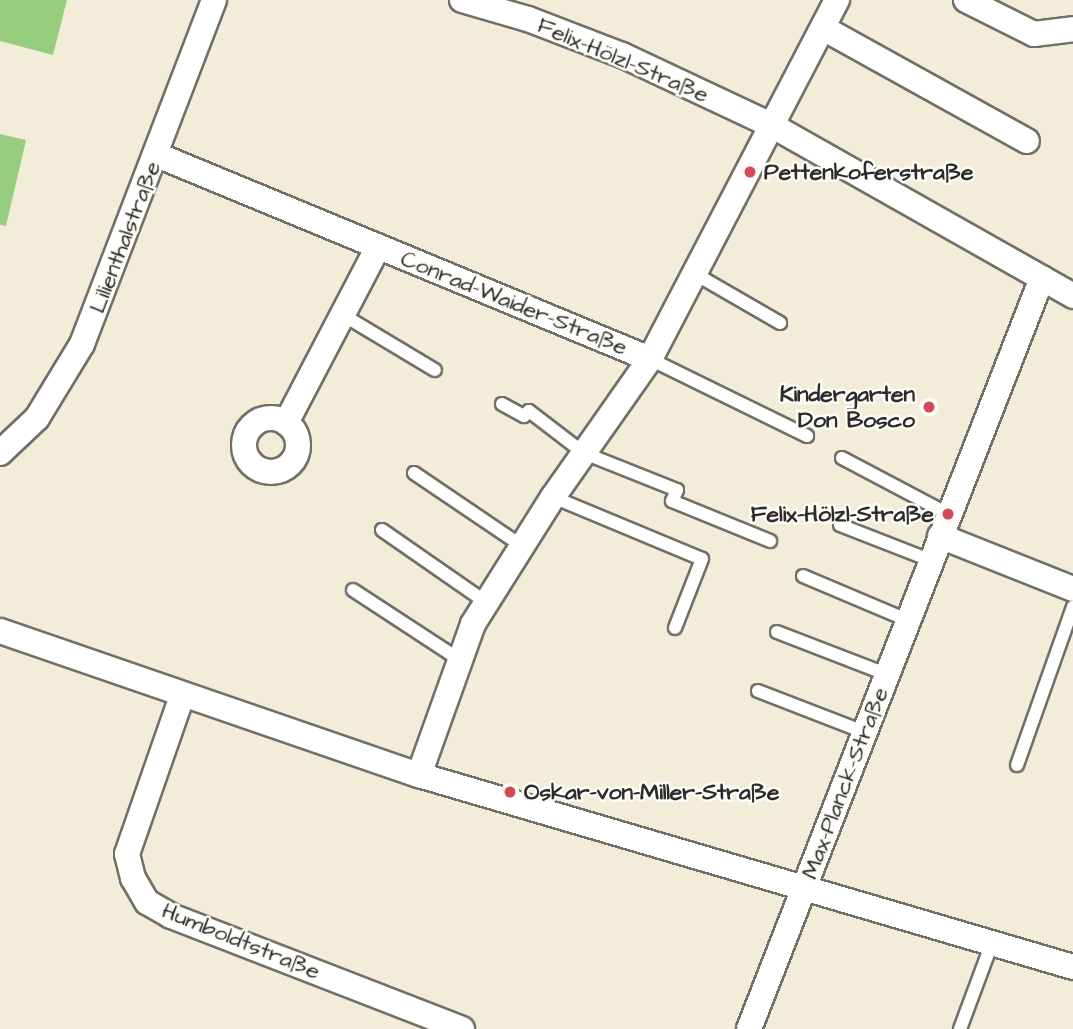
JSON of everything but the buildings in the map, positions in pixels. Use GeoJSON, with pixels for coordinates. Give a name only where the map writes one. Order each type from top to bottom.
{"type":"FeatureCollection","features":[{"type":"Feature","properties":{"kind":"street","name":"Lilienthalstraße"},"geometry":{"type":"LineString","coordinates":[[0,453],[37,418],[68,372],[108,285],[214,0]]}},
{"type":"Feature","properties":{"kind":"street","name":"Felix-Hölzl-Straße"},"geometry":{"type":"LineString","coordinates":[[462,0],[533,9],[622,55],[772,126],[1073,296]]}},
{"type":"Feature","properties":{"kind":"street"},"geometry":{"type":"LineString","coordinates":[[419,775],[460,660],[487,603],[553,497],[650,359],[697,275],[837,0]]}},
{"type":"Feature","properties":{"kind":"street"},"geometry":{"type":"LineString","coordinates":[[966,0],[1034,34],[1073,29]]}},
{"type":"Feature","properties":{"kind":"street"},"geometry":{"type":"LineString","coordinates":[[823,28],[1027,141]]}},
{"type":"Feature","properties":{"kind":"street","name":"Conrad-Waider-Straße"},"geometry":{"type":"LineString","coordinates":[[157,155],[650,359]]}},
{"type":"Feature","properties":{"kind":"street","name":"Conrad-Waider-Straße"},"geometry":{"type":"LineString","coordinates":[[286,423],[378,247]]}},
{"type":"Feature","properties":{"kind":"street","name":"Max-Planck-Straße"},"geometry":{"type":"LineString","coordinates":[[749,1029],[1042,278]]}},
{"type":"Feature","properties":{"kind":"street"},"geometry":{"type":"LineString","coordinates":[[944,525],[1073,589]]}},
{"type":"Feature","properties":{"kind":"street"},"geometry":{"type":"LineString","coordinates":[[0,631],[182,696],[419,775],[803,891],[1073,967]]}},
{"type":"Feature","properties":{"kind":"street","name":"Humboldtstraße"},"geometry":{"type":"LineString","coordinates":[[182,696],[127,854],[133,878],[146,902],[172,916],[462,1029]]}},
{"type":"Feature","properties":{"kind":"lane"},"geometry":{"type":"LineString","coordinates":[[697,275],[780,323]]}},
{"type":"Feature","properties":{"kind":"lane"},"geometry":{"type":"LineString","coordinates":[[342,315],[435,370]]}},
{"type":"Feature","properties":{"kind":"lane"},"geometry":{"type":"LineString","coordinates":[[650,359],[807,436]]}},
{"type":"Feature","properties":{"kind":"lane"},"geometry":{"type":"LineString","coordinates":[[502,404],[524,416],[529,411],[584,453],[677,490],[672,501],[770,541]]}},
{"type":"Feature","properties":{"kind":"lane"},"geometry":{"type":"LineString","coordinates":[[842,458],[944,525]]}},
{"type":"Feature","properties":{"kind":"lane"},"geometry":{"type":"LineString","coordinates":[[414,473],[522,546]]}},
{"type":"Feature","properties":{"kind":"lane"},"geometry":{"type":"LineString","coordinates":[[553,497],[702,559],[675,628]]}},
{"type":"Feature","properties":{"kind":"lane"},"geometry":{"type":"LineString","coordinates":[[841,525],[930,561]]}},
{"type":"Feature","properties":{"kind":"lane"},"geometry":{"type":"LineString","coordinates":[[382,530],[487,603]]}},
{"type":"Feature","properties":{"kind":"lane"},"geometry":{"type":"LineString","coordinates":[[803,576],[907,620]]}},
{"type":"Feature","properties":{"kind":"lane"},"geometry":{"type":"LineString","coordinates":[[353,590],[460,660]]}},
{"type":"Feature","properties":{"kind":"lane"},"geometry":{"type":"LineString","coordinates":[[1017,765],[1073,607]]}},
{"type":"Feature","properties":{"kind":"lane"},"geometry":{"type":"LineString","coordinates":[[777,632],[886,674]]}},
{"type":"Feature","properties":{"kind":"lane"},"geometry":{"type":"LineString","coordinates":[[758,691],[864,732]]}},
{"type":"Feature","properties":{"kind":"lane"},"geometry":{"type":"LineString","coordinates":[[961,1029],[992,943]]}},
{"type":"Feature","properties":{"kind":"green space"},"geometry":{"type":"Polygon","coordinates":[[[0,0],[67,0],[53,55],[0,41],[0,0]]]}},
{"type":"Feature","properties":{"kind":"green space"},"geometry":{"type":"Polygon","coordinates":[[[0,134],[26,140],[6,226],[0,225],[0,134]]]}},
{"type":"Feature","properties":{"kind":"place","name":"Pettenkoferstraße"},"geometry":{"type":"Point","coordinates":[750,172]}},
{"type":"Feature","properties":{"kind":"place","name":"Kindergarten Don Bosco"},"geometry":{"type":"Point","coordinates":[929,407]}},
{"type":"Feature","properties":{"kind":"place","name":"Felix-Hölzl-Straße"},"geometry":{"type":"Point","coordinates":[948,514]}},
{"type":"Feature","properties":{"kind":"place","name":"Oskar-von-Miller-Straße"},"geometry":{"type":"Point","coordinates":[510,792]}}]}
